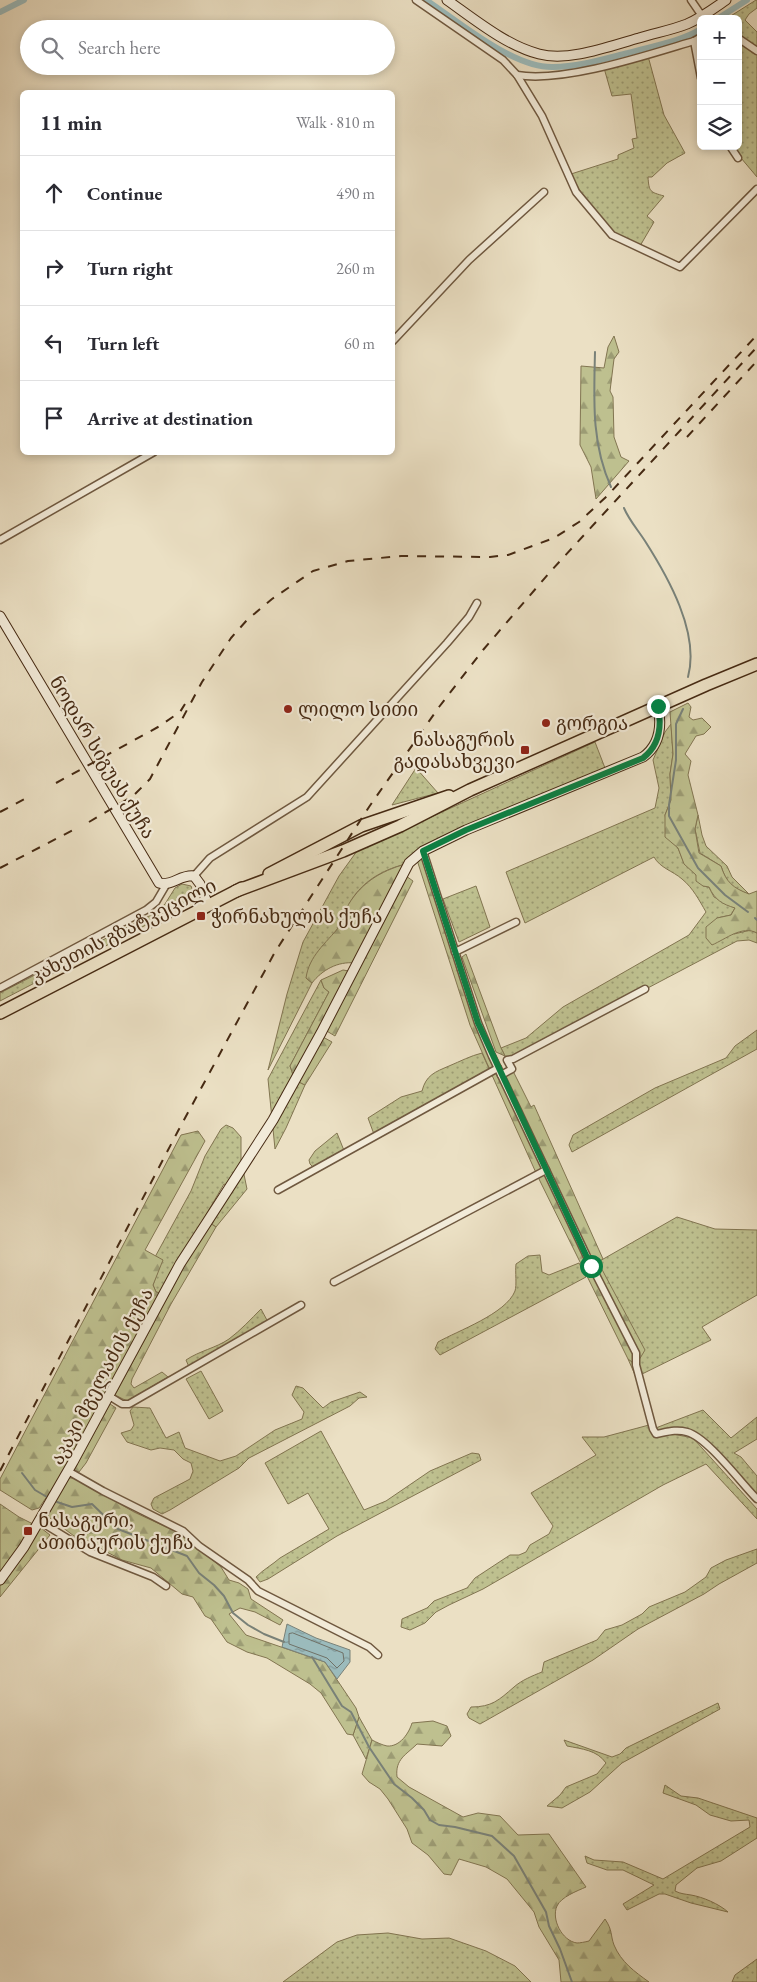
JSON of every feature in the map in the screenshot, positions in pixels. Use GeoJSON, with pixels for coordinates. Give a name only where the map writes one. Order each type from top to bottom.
{"type":"FeatureCollection","features":[{"type":"Feature","properties":{"kind":"highway","name":"კახეთის გზატკეცილი"},"geometry":{"type":"LineString","coordinates":[[0,1014],[236,892],[344,851],[400,826],[470,790],[757,664]]}},
{"type":"Feature","properties":{"kind":"street"},"geometry":{"type":"LineString","coordinates":[[416,0],[502,60],[517,75],[542,116],[576,192],[612,235],[680,267],[757,189]]}},
{"type":"Feature","properties":{"kind":"street"},"geometry":{"type":"LineString","coordinates":[[447,0],[491,31],[519,46],[539,54],[558,56],[590,52],[678,27],[697,18]]}},
{"type":"Feature","properties":{"kind":"street"},"geometry":{"type":"LineString","coordinates":[[691,0],[701,15]]}},
{"type":"Feature","properties":{"kind":"street"},"geometry":{"type":"LineString","coordinates":[[704,15],[726,0]]}},
{"type":"Feature","properties":{"kind":"street"},"geometry":{"type":"LineString","coordinates":[[517,75],[532,78],[574,72],[624,61],[697,39]]}},
{"type":"Feature","properties":{"kind":"street"},"geometry":{"type":"LineString","coordinates":[[694,41],[698,60]]}},
{"type":"Feature","properties":{"kind":"street"},"geometry":{"type":"LineString","coordinates":[[742,41],[757,51]]}},
{"type":"Feature","properties":{"kind":"street"},"geometry":{"type":"LineString","coordinates":[[733,150],[738,158]]}},
{"type":"Feature","properties":{"kind":"street"},"geometry":{"type":"LineString","coordinates":[[395,339],[470,260],[544,192]]}},
{"type":"Feature","properties":{"kind":"street"},"geometry":{"type":"LineString","coordinates":[[0,540],[149,455]]}},
{"type":"Feature","properties":{"kind":"street"},"geometry":{"type":"LineString","coordinates":[[194,876],[210,858],[307,797],[447,643],[469,617],[477,603]]}},
{"type":"Feature","properties":{"kind":"street","name":"ნოდარ სიგუას ქუჩა"},"geometry":{"type":"LineString","coordinates":[[0,616],[159,883],[166,885]]}},
{"type":"Feature","properties":{"kind":"street"},"geometry":{"type":"LineString","coordinates":[[658,706],[661,721],[656,743],[652,751],[643,758],[466,830],[423,851],[478,1023],[591,1266],[636,1353],[636,1365],[653,1429],[656,1434],[673,1430],[696,1436],[722,1459],[735,1477],[757,1499]]}},
{"type":"Feature","properties":{"kind":"street","name":"აკაკი მგელაძის ქუჩა"},"geometry":{"type":"LineString","coordinates":[[0,1580],[24,1547],[68,1471],[180,1264],[273,1120],[410,863],[423,851]]}},
{"type":"Feature","properties":{"kind":"street"},"geometry":{"type":"LineString","coordinates":[[0,988],[146,910],[156,902],[166,885],[188,875],[194,876],[200,884],[208,905]]}},
{"type":"Feature","properties":{"kind":"street"},"geometry":{"type":"LineString","coordinates":[[455,952],[516,922]]}},
{"type":"Feature","properties":{"kind":"street"},"geometry":{"type":"LineString","coordinates":[[493,1058],[513,1059],[645,989]]}},
{"type":"Feature","properties":{"kind":"street"},"geometry":{"type":"LineString","coordinates":[[278,1190],[500,1072],[512,1069],[507,1060]]}},
{"type":"Feature","properties":{"kind":"street"},"geometry":{"type":"LineString","coordinates":[[334,1282],[546,1170]]}},
{"type":"Feature","properties":{"kind":"street"},"geometry":{"type":"LineString","coordinates":[[108,1396],[122,1404],[129,1404],[302,1306]]}},
{"type":"Feature","properties":{"kind":"street"},"geometry":{"type":"LineString","coordinates":[[68,1471],[103,1491],[183,1531],[199,1546],[248,1580],[258,1591],[370,1647],[378,1655]]}},
{"type":"Feature","properties":{"kind":"street"},"geometry":{"type":"LineString","coordinates":[[39,1521],[90,1552],[153,1577],[166,1586]]}},
{"type":"Feature","properties":{"kind":"green space"},"geometry":{"type":"Polygon","coordinates":[[[757,0],[757,8],[745,20],[757,32],[757,48],[742,39],[742,15],[732,15],[757,0]]]}},
{"type":"Feature","properties":{"kind":"green space"},"geometry":{"type":"Polygon","coordinates":[[[742,44],[757,54],[757,177],[736,150],[742,150],[742,44]]]}},
{"type":"Feature","properties":{"kind":"green space"},"geometry":{"type":"Polygon","coordinates":[[[648,56],[664,115],[685,153],[667,163],[652,177],[648,177],[651,191],[664,196],[647,216],[654,222],[640,246],[622,238],[613,231],[580,191],[571,174],[618,159],[618,155],[634,148],[632,139],[637,138],[631,94],[612,96],[604,68],[648,56]]]}},
{"type":"Feature","properties":{"kind":"green space"},"geometry":{"type":"Polygon","coordinates":[[[614,336],[619,352],[614,359],[610,391],[613,397],[614,437],[621,457],[629,461],[596,499],[591,467],[580,445],[581,366],[604,368],[608,347],[614,336]]]}},
{"type":"Feature","properties":{"kind":"green space"},"geometry":{"type":"Polygon","coordinates":[[[688,703],[691,707],[689,717],[693,720],[702,718],[711,727],[704,734],[696,736],[685,754],[691,761],[688,775],[698,815],[695,829],[699,853],[721,866],[725,876],[734,887],[749,894],[757,891],[757,933],[751,931],[740,932],[712,945],[706,938],[706,927],[717,918],[731,915],[735,908],[719,901],[709,887],[703,886],[696,881],[696,875],[684,864],[678,848],[665,837],[665,815],[671,800],[670,774],[673,754],[670,712],[688,703]]]}},
{"type":"Feature","properties":{"kind":"green space"},"geometry":{"type":"Polygon","coordinates":[[[671,724],[673,754],[670,774],[671,800],[665,815],[669,839],[678,848],[684,863],[696,875],[703,886],[709,887],[714,897],[735,908],[731,915],[717,918],[734,934],[751,930],[757,933],[757,943],[749,940],[737,941],[513,1059],[507,1060],[501,1048],[526,1038],[563,1007],[689,935],[706,912],[696,894],[686,883],[663,867],[654,857],[525,923],[506,872],[655,808],[659,788],[653,760],[665,732],[671,724]]]}},
{"type":"Feature","properties":{"kind":"green space"},"geometry":{"type":"Polygon","coordinates":[[[595,742],[605,768],[447,834],[421,847],[406,864],[385,871],[366,883],[352,899],[343,920],[306,978],[312,983],[268,1070],[287,994],[303,942],[339,876],[357,851],[595,742]]]}},
{"type":"Feature","properties":{"kind":"green space"},"geometry":{"type":"Polygon","coordinates":[[[416,768],[438,793],[392,805],[416,768]]]}},
{"type":"Feature","properties":{"kind":"green space"},"geometry":{"type":"Polygon","coordinates":[[[698,815],[706,846],[727,866],[732,877],[749,894],[738,890],[730,884],[721,866],[700,853],[695,829],[698,815]]]}},
{"type":"Feature","properties":{"kind":"green space"},"geometry":{"type":"Polygon","coordinates":[[[423,858],[495,1068],[490,1070],[470,1025],[417,860],[423,858]]]}},
{"type":"Feature","properties":{"kind":"green space"},"geometry":{"type":"Polygon","coordinates":[[[406,864],[355,963],[343,963],[331,967],[312,983],[306,978],[314,956],[339,927],[346,909],[357,892],[387,870],[406,864]]]}},
{"type":"Feature","properties":{"kind":"green space"},"geometry":{"type":"Polygon","coordinates":[[[406,876],[413,881],[335,1036],[325,1030],[406,876]]]}},
{"type":"Feature","properties":{"kind":"green space"},"geometry":{"type":"Polygon","coordinates":[[[182,884],[191,886],[194,894],[192,901],[0,1001],[0,993],[155,913],[165,904],[175,888],[182,884]]]}},
{"type":"Feature","properties":{"kind":"green space"},"geometry":{"type":"Polygon","coordinates":[[[476,886],[490,927],[459,942],[443,899],[476,886]]]}},
{"type":"Feature","properties":{"kind":"green space"},"geometry":{"type":"Polygon","coordinates":[[[466,954],[505,1056],[496,1052],[462,957],[466,954]]]}},
{"type":"Feature","properties":{"kind":"green space"},"geometry":{"type":"Polygon","coordinates":[[[343,970],[349,971],[294,1077],[290,1066],[329,992],[324,988],[321,980],[343,970]]]}},
{"type":"Feature","properties":{"kind":"green space"},"geometry":{"type":"Polygon","coordinates":[[[321,980],[324,988],[329,992],[290,1066],[295,1080],[305,1085],[275,1149],[268,1079],[321,980]]]}},
{"type":"Feature","properties":{"kind":"green space"},"geometry":{"type":"Polygon","coordinates":[[[757,1030],[757,1049],[572,1152],[569,1145],[573,1135],[655,1088],[726,1058],[735,1046],[757,1030]]]}},
{"type":"Feature","properties":{"kind":"green space"},"geometry":{"type":"Polygon","coordinates":[[[323,1037],[332,1042],[305,1085],[299,1082],[323,1037]]]}},
{"type":"Feature","properties":{"kind":"green space"},"geometry":{"type":"Polygon","coordinates":[[[482,1053],[491,1073],[375,1137],[368,1118],[401,1097],[422,1091],[426,1081],[435,1072],[482,1053]]]}},
{"type":"Feature","properties":{"kind":"green space"},"geometry":{"type":"Polygon","coordinates":[[[498,1068],[501,1075],[512,1069],[531,1107],[534,1105],[603,1259],[598,1262],[645,1350],[636,1365],[628,1359],[537,1175],[491,1073],[498,1068]]]}},
{"type":"Feature","properties":{"kind":"green space"},"geometry":{"type":"Polygon","coordinates":[[[226,1125],[233,1128],[241,1137],[241,1160],[247,1189],[216,1227],[210,1223],[233,1188],[224,1184],[160,1293],[156,1292],[153,1285],[157,1274],[155,1257],[191,1191],[205,1156],[221,1129],[226,1125]]]}},
{"type":"Feature","properties":{"kind":"green space"},"geometry":{"type":"Polygon","coordinates":[[[198,1131],[205,1141],[145,1250],[163,1260],[153,1285],[156,1292],[160,1293],[65,1470],[39,1508],[32,1510],[0,1490],[0,1479],[181,1135],[198,1131]]]}},
{"type":"Feature","properties":{"kind":"green space"},"geometry":{"type":"Polygon","coordinates":[[[337,1133],[345,1153],[315,1169],[309,1160],[315,1151],[337,1133]]]}},
{"type":"Feature","properties":{"kind":"green space"},"geometry":{"type":"Polygon","coordinates":[[[677,1217],[715,1229],[757,1230],[757,1295],[702,1327],[711,1340],[636,1377],[628,1359],[636,1364],[598,1262],[677,1217]]]}},
{"type":"Feature","properties":{"kind":"green space"},"geometry":{"type":"Polygon","coordinates":[[[210,1223],[216,1227],[171,1304],[131,1384],[134,1388],[162,1372],[168,1377],[127,1401],[115,1395],[189,1257],[210,1223]]]}},
{"type":"Feature","properties":{"kind":"green space"},"geometry":{"type":"Polygon","coordinates":[[[540,1255],[542,1272],[549,1275],[579,1263],[586,1277],[440,1355],[435,1349],[438,1342],[492,1314],[510,1299],[515,1291],[516,1264],[528,1256],[540,1255]]]}},
{"type":"Feature","properties":{"kind":"green space"},"geometry":{"type":"Polygon","coordinates":[[[261,1309],[268,1322],[189,1367],[186,1360],[229,1339],[261,1309]]]}},
{"type":"Feature","properties":{"kind":"green space"},"geometry":{"type":"Polygon","coordinates":[[[201,1371],[223,1411],[209,1419],[186,1379],[201,1371]]]}},
{"type":"Feature","properties":{"kind":"green space"},"geometry":{"type":"Polygon","coordinates":[[[296,1386],[303,1388],[323,1408],[331,1402],[360,1392],[367,1397],[359,1398],[350,1406],[249,1458],[239,1468],[170,1510],[162,1514],[153,1509],[151,1504],[154,1498],[190,1479],[193,1471],[191,1463],[183,1459],[174,1450],[160,1448],[151,1450],[127,1442],[121,1433],[131,1430],[134,1425],[130,1411],[133,1407],[150,1408],[166,1438],[179,1432],[185,1448],[220,1461],[236,1456],[275,1430],[302,1419],[304,1412],[292,1395],[296,1386]]]}},
{"type":"Feature","properties":{"kind":"green space"},"geometry":{"type":"Polygon","coordinates":[[[110,1404],[116,1408],[86,1463],[79,1472],[74,1470],[110,1404]]]}},
{"type":"Feature","properties":{"kind":"green space"},"geometry":{"type":"Polygon","coordinates":[[[703,1410],[731,1438],[757,1417],[757,1439],[734,1453],[741,1457],[757,1476],[757,1499],[722,1459],[687,1432],[656,1434],[653,1429],[703,1410]]]}},
{"type":"Feature","properties":{"kind":"green space"},"geometry":{"type":"Polygon","coordinates":[[[649,1425],[654,1436],[673,1434],[693,1438],[757,1509],[757,1519],[706,1464],[663,1485],[483,1589],[436,1612],[425,1623],[410,1630],[401,1627],[402,1619],[427,1608],[434,1601],[467,1588],[475,1578],[510,1555],[519,1555],[526,1552],[530,1545],[549,1534],[553,1526],[531,1493],[596,1455],[582,1437],[604,1437],[649,1425]]]}},
{"type":"Feature","properties":{"kind":"green space"},"geometry":{"type":"Polygon","coordinates":[[[321,1431],[364,1510],[386,1501],[430,1471],[472,1453],[479,1454],[481,1460],[337,1536],[268,1579],[260,1582],[256,1577],[265,1569],[329,1529],[308,1493],[288,1504],[265,1463],[321,1431]]]}},
{"type":"Feature","properties":{"kind":"green space"},"geometry":{"type":"Polygon","coordinates":[[[69,1478],[75,1478],[134,1512],[181,1534],[221,1567],[229,1580],[239,1583],[248,1589],[251,1599],[283,1620],[280,1625],[255,1612],[240,1608],[229,1614],[246,1635],[325,1662],[356,1708],[359,1717],[353,1735],[347,1734],[321,1693],[310,1684],[267,1658],[247,1652],[227,1642],[211,1619],[205,1616],[193,1597],[182,1594],[151,1568],[122,1560],[103,1550],[97,1544],[74,1536],[46,1515],[69,1478]]]}},
{"type":"Feature","properties":{"kind":"green space"},"geometry":{"type":"Polygon","coordinates":[[[0,1504],[50,1535],[0,1597],[0,1504]]]}},
{"type":"Feature","properties":{"kind":"green space"},"geometry":{"type":"Polygon","coordinates":[[[757,1549],[757,1563],[638,1629],[593,1660],[480,1724],[469,1718],[467,1714],[471,1707],[484,1706],[495,1702],[520,1682],[542,1672],[544,1662],[597,1640],[605,1630],[622,1625],[642,1614],[649,1607],[685,1592],[706,1577],[711,1568],[726,1560],[757,1549]]]}},
{"type":"Feature","properties":{"kind":"green space"},"geometry":{"type":"Polygon","coordinates":[[[718,1703],[720,1709],[622,1763],[590,1792],[562,1808],[547,1806],[566,1787],[597,1774],[606,1763],[594,1753],[567,1746],[564,1740],[612,1757],[620,1754],[626,1748],[718,1703]]]}},
{"type":"Feature","properties":{"kind":"green space"},"geometry":{"type":"Polygon","coordinates":[[[359,1717],[372,1740],[366,1759],[353,1735],[359,1717]]]}},
{"type":"Feature","properties":{"kind":"green space"},"geometry":{"type":"Polygon","coordinates":[[[433,1721],[447,1726],[451,1736],[442,1746],[417,1744],[400,1762],[397,1777],[409,1787],[463,1817],[478,1813],[500,1816],[518,1835],[549,1834],[586,1887],[566,1897],[557,1906],[555,1917],[562,1934],[577,1943],[589,1941],[605,1919],[620,1957],[649,1982],[561,1982],[559,1960],[539,1927],[534,1912],[507,1879],[486,1867],[459,1859],[451,1875],[444,1874],[428,1855],[412,1843],[407,1829],[388,1799],[380,1789],[369,1782],[362,1774],[372,1740],[385,1746],[392,1746],[403,1739],[412,1723],[433,1721]]]}},
{"type":"Feature","properties":{"kind":"green space"},"geometry":{"type":"Polygon","coordinates":[[[665,1785],[681,1796],[698,1798],[757,1818],[757,1838],[721,1861],[697,1868],[676,1885],[675,1891],[706,1899],[728,1912],[691,1903],[665,1894],[659,1894],[627,1910],[623,1904],[654,1885],[623,1870],[607,1870],[587,1863],[585,1856],[594,1860],[623,1862],[663,1879],[750,1827],[749,1820],[731,1821],[710,1815],[696,1805],[663,1793],[665,1785]]]}},
{"type":"Feature","properties":{"kind":"green space"},"geometry":{"type":"Polygon","coordinates":[[[388,1933],[422,1939],[449,1938],[486,1951],[515,1966],[531,1982],[283,1982],[337,1942],[357,1935],[388,1933]]]}},
{"type":"Feature","properties":{"kind":"green space"},"geometry":{"type":"Polygon","coordinates":[[[757,1959],[757,1982],[732,1982],[735,1975],[757,1959]]]}},
{"type":"Feature","properties":{"kind":"water"},"geometry":{"type":"Polygon","coordinates":[[[287,1624],[316,1638],[350,1650],[350,1662],[337,1679],[325,1662],[282,1647],[287,1624]]]}},
{"type":"Feature","properties":{"kind":"waterway"},"geometry":{"type":"LineString","coordinates":[[0,12],[24,0]]}},
{"type":"Feature","properties":{"kind":"waterway"},"geometry":{"type":"LineString","coordinates":[[426,0],[504,52],[537,65],[553,67],[610,58],[675,40],[697,31]]}},
{"type":"Feature","properties":{"kind":"waterway"},"geometry":{"type":"LineString","coordinates":[[723,15],[747,0]]}},
{"type":"Feature","properties":{"kind":"waterway"},"geometry":{"type":"LineString","coordinates":[[595,352],[594,403],[597,437],[600,454],[611,487]]}},
{"type":"Feature","properties":{"kind":"waterway"},"geometry":{"type":"LineString","coordinates":[[624,508],[663,571],[680,606],[690,642],[691,660],[688,677]]}},
{"type":"Feature","properties":{"kind":"waterway"},"geometry":{"type":"LineString","coordinates":[[683,709],[676,724],[676,760],[669,816],[698,868],[725,895],[748,912]]}},
{"type":"Feature","properties":{"kind":"waterway"},"geometry":{"type":"LineString","coordinates":[[22,1473],[35,1490],[47,1497]]}},
{"type":"Feature","properties":{"kind":"waterway"},"geometry":{"type":"LineString","coordinates":[[57,1502],[72,1507],[92,1504],[118,1529],[187,1556],[199,1573],[224,1596],[233,1613],[248,1625],[284,1642]]}},
{"type":"Feature","properties":{"kind":"waterway"},"geometry":{"type":"LineString","coordinates":[[312,1657],[342,1706],[351,1712],[369,1747],[394,1784],[412,1798],[424,1810],[430,1820],[439,1825],[492,1836],[514,1856],[546,1912],[549,1926],[572,1982]]}},
{"type":"Feature","properties":{"kind":"railway"},"geometry":{"type":"LineString","coordinates":[[89,822],[133,796],[150,779],[202,682],[231,638],[247,620],[272,599],[313,571],[348,561],[401,556],[490,557],[508,555],[554,538],[579,522],[607,496],[757,335]]}},
{"type":"Feature","properties":{"kind":"railway"},"geometry":{"type":"LineString","coordinates":[[0,1471],[178,1131],[275,952],[369,807],[439,707],[483,650],[550,572],[757,347]]}},
{"type":"Feature","properties":{"kind":"railway"},"geometry":{"type":"LineString","coordinates":[[687,437],[757,361]]}},
{"type":"Feature","properties":{"kind":"railway"},"geometry":{"type":"LineString","coordinates":[[56,783],[158,727],[180,712],[185,704]]}},
{"type":"Feature","properties":{"kind":"railway"},"geometry":{"type":"LineString","coordinates":[[0,812],[30,796]]}},
{"type":"Feature","properties":{"kind":"railway"},"geometry":{"type":"LineString","coordinates":[[0,868],[77,828]]}},
{"type":"Feature","properties":{"kind":"place","name":"ლილო სითი"},"geometry":{"type":"Point","coordinates":[288,709]}},
{"type":"Feature","properties":{"kind":"place","name":"გორგია"},"geometry":{"type":"Point","coordinates":[546,723]}},
{"type":"Feature","properties":{"kind":"place","name":"ნასაგურის გადასახვევი"},"geometry":{"type":"Point","coordinates":[525,750]}},
{"type":"Feature","properties":{"kind":"place","name":"ჭირნახულის ქუჩა"},"geometry":{"type":"Point","coordinates":[201,916]}},
{"type":"Feature","properties":{"kind":"place","name":"ნასაგური, ათინაურის ქუჩა"},"geometry":{"type":"Point","coordinates":[28,1531]}},
{"type":"Feature","properties":{"kind":"route"},"geometry":{"type":"LineString","coordinates":[[591,1266],[478,1023],[423,851],[466,830],[643,758],[652,751],[656,743],[661,721],[658,706]]}}]}
